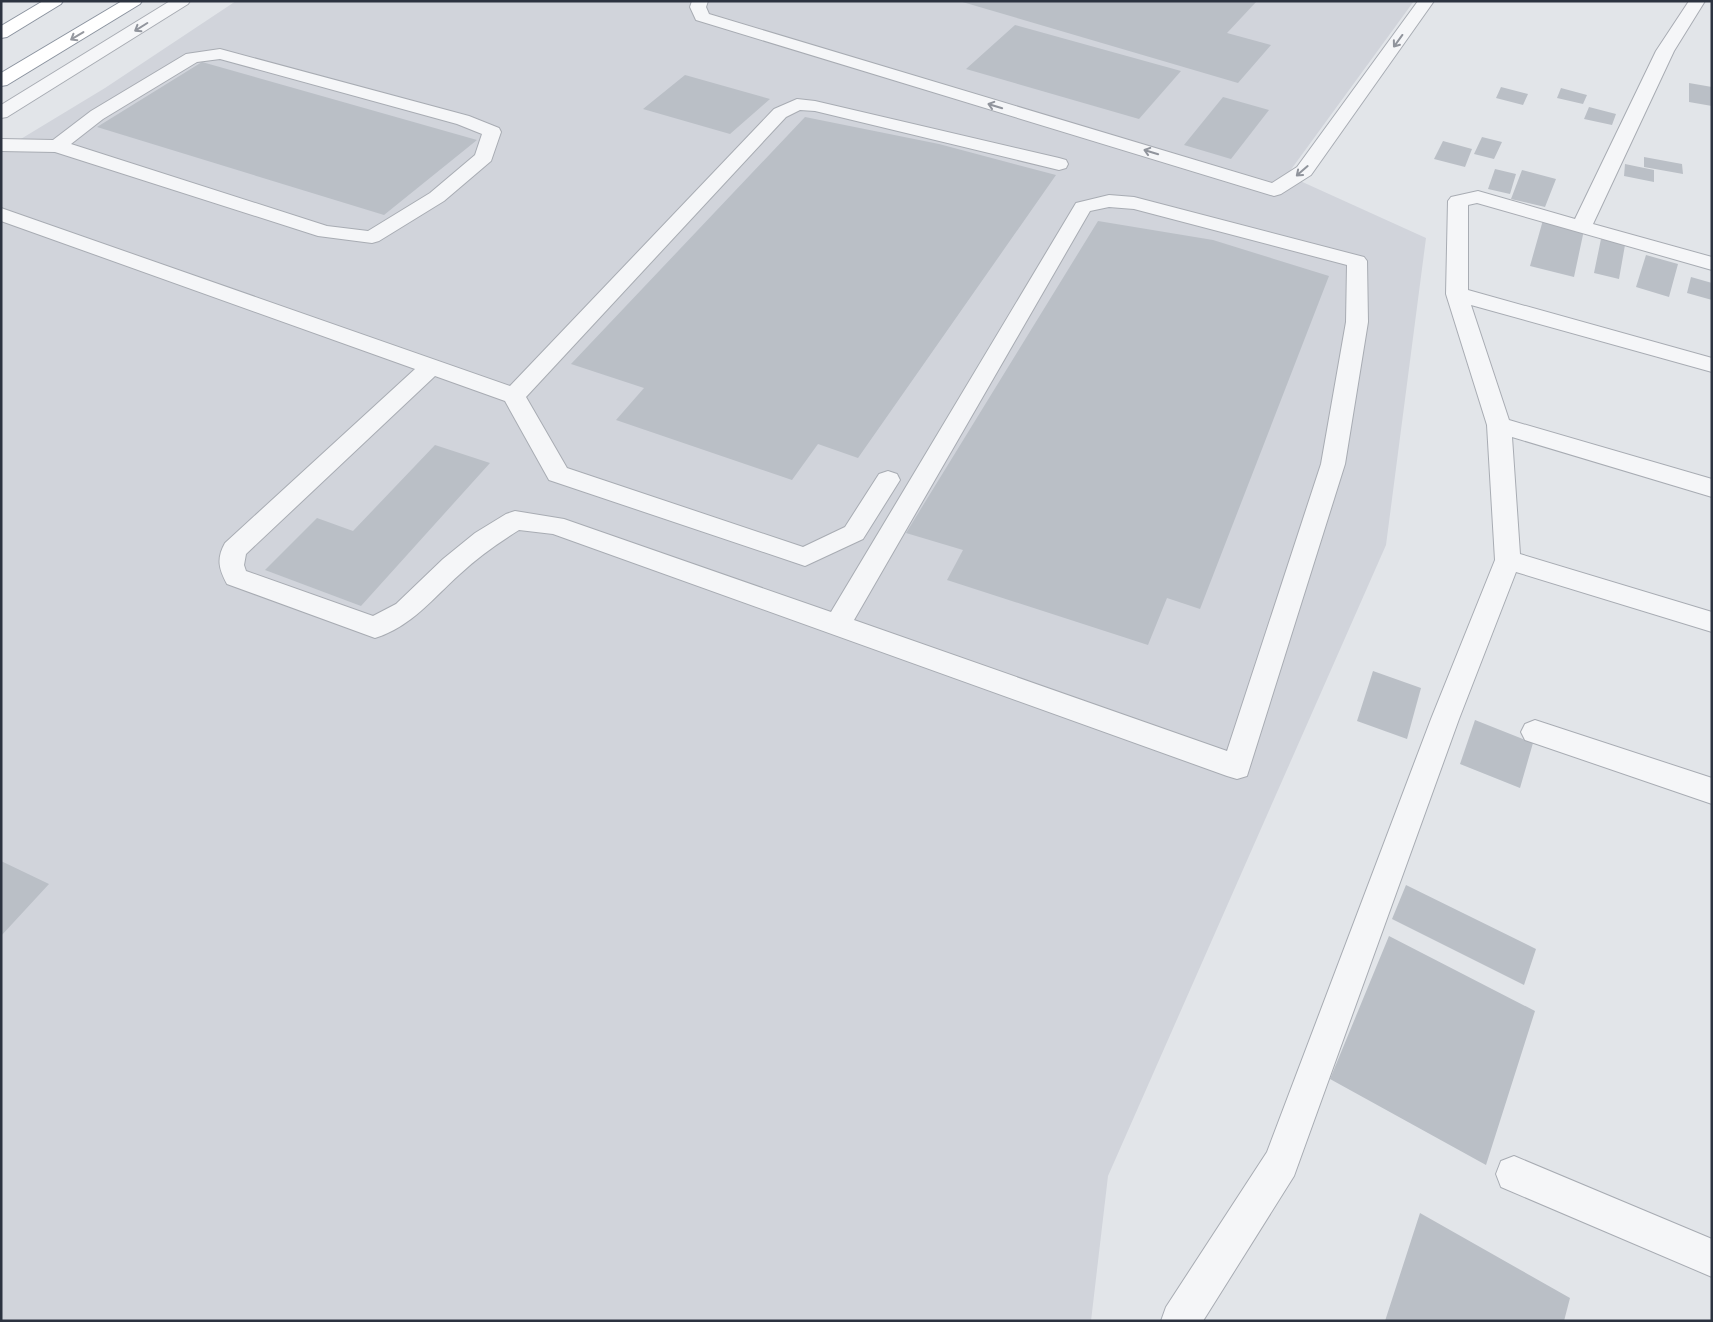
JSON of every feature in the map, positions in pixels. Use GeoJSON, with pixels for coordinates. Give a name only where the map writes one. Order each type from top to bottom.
{"type":"FeatureCollection","features":[{"type":"Feature","properties":{"kind":"highway"},"geometry":{"type":"LineString","coordinates":[[1,33],[55,1]]}},
{"type":"Feature","properties":{"kind":"highway"},"geometry":{"type":"LineString","coordinates":[[1,81],[134,1]]}},
{"type":"Feature","properties":{"kind":"street"},"geometry":{"type":"LineString","coordinates":[[1,114],[182,1]]}},
{"type":"Feature","properties":{"kind":"street"},"geometry":{"type":"LineString","coordinates":[[700,1],[698,7],[702,18],[1274,190],[1304,171],[1426,1]]}},
{"type":"Feature","properties":{"kind":"street"},"geometry":{"type":"LineString","coordinates":[[1581,227],[1666,51],[1697,1]]}},
{"type":"Feature","properties":{"kind":"street"},"geometry":{"type":"LineString","coordinates":[[1,145],[57,146],[325,232],[372,237],[437,197],[484,157],[492,132],[463,120],[220,54],[192,58],[97,116],[57,146]]}},
{"type":"Feature","properties":{"kind":"street"},"geometry":{"type":"LineString","coordinates":[[514,396],[780,113],[797,104],[815,106],[1059,164]]}},
{"type":"Feature","properties":{"kind":"street"},"geometry":{"type":"LineString","coordinates":[[1180,1321],[1281,1163],[1442,728],[1508,560],[1499,425],[1457,294],[1458,201],[1478,198],[1712,264]]}},
{"type":"Feature","properties":{"kind":"street"},"geometry":{"type":"LineString","coordinates":[[430,368],[234,550],[231,565],[236,577],[375,628],[405,611],[471,550],[515,520],[554,525],[837,626],[1237,767],[1332,464],[1357,322],[1356,261],[1134,203],[1109,201],[1083,207],[837,626]]}},
{"type":"Feature","properties":{"kind":"street"},"geometry":{"type":"LineString","coordinates":[[1,214],[430,368],[514,396],[558,474],[805,557],[854,533],[888,480]]}},
{"type":"Feature","properties":{"kind":"street"},"geometry":{"type":"LineString","coordinates":[[1457,294],[1712,365]]}},
{"type":"Feature","properties":{"kind":"street"},"geometry":{"type":"LineString","coordinates":[[1499,425],[1712,488]]}},
{"type":"Feature","properties":{"kind":"street"},"geometry":{"type":"LineString","coordinates":[[1508,560],[1712,622]]}},
{"type":"Feature","properties":{"kind":"street"},"geometry":{"type":"LineString","coordinates":[[1535,732],[1712,792]]}},
{"type":"Feature","properties":{"kind":"street"},"geometry":{"type":"LineString","coordinates":[[1514,1174],[1712,1258]]}},
{"type":"Feature","properties":{"kind":"shaded area"},"geometry":{"type":"Polygon","coordinates":[[[236,1],[1414,1],[1287,175],[1426,238],[1386,545],[1108,1176],[1091,1321],[1,1321],[1,151],[105,88],[236,1]]]}},
{"type":"Feature","properties":{"kind":"building"},"geometry":{"type":"Polygon","coordinates":[[[959,1],[1257,1],[1227,33],[1271,45],[1238,83],[959,1]]]}},
{"type":"Feature","properties":{"kind":"building"},"geometry":{"type":"Polygon","coordinates":[[[1015,25],[1181,71],[1139,119],[966,69],[1015,25]]]}},
{"type":"Feature","properties":{"kind":"building"},"geometry":{"type":"Polygon","coordinates":[[[202,62],[477,140],[384,215],[97,127],[202,62]]]}},
{"type":"Feature","properties":{"kind":"building"},"geometry":{"type":"Polygon","coordinates":[[[685,75],[770,99],[730,134],[643,109],[685,75]]]}},
{"type":"Feature","properties":{"kind":"building"},"geometry":{"type":"Polygon","coordinates":[[[1689,83],[1712,87],[1712,106],[1689,102],[1689,83]]]}},
{"type":"Feature","properties":{"kind":"building"},"geometry":{"type":"Polygon","coordinates":[[[1501,87],[1528,94],[1523,105],[1496,98],[1501,87]]]}},
{"type":"Feature","properties":{"kind":"building"},"geometry":{"type":"Polygon","coordinates":[[[1561,88],[1587,95],[1583,104],[1557,98],[1561,88]]]}},
{"type":"Feature","properties":{"kind":"building"},"geometry":{"type":"Polygon","coordinates":[[[1223,97],[1269,110],[1231,159],[1184,145],[1223,97]]]}},
{"type":"Feature","properties":{"kind":"building"},"geometry":{"type":"Polygon","coordinates":[[[1589,107],[1616,114],[1612,125],[1584,119],[1589,107]]]}},
{"type":"Feature","properties":{"kind":"building"},"geometry":{"type":"Polygon","coordinates":[[[805,117],[939,144],[1056,175],[858,458],[818,444],[792,480],[616,420],[644,388],[571,364],[805,117]]]}},
{"type":"Feature","properties":{"kind":"building"},"geometry":{"type":"Polygon","coordinates":[[[1482,137],[1502,142],[1494,159],[1474,154],[1482,137]]]}},
{"type":"Feature","properties":{"kind":"building"},"geometry":{"type":"Polygon","coordinates":[[[1443,141],[1472,149],[1465,167],[1434,159],[1443,141]]]}},
{"type":"Feature","properties":{"kind":"building"},"geometry":{"type":"Polygon","coordinates":[[[1644,157],[1682,164],[1683,174],[1644,167],[1644,157]]]}},
{"type":"Feature","properties":{"kind":"building"},"geometry":{"type":"Polygon","coordinates":[[[1625,164],[1654,170],[1654,182],[1624,176],[1625,164]]]}},
{"type":"Feature","properties":{"kind":"building"},"geometry":{"type":"Polygon","coordinates":[[[1495,169],[1516,174],[1510,194],[1488,189],[1495,169]]]}},
{"type":"Feature","properties":{"kind":"building"},"geometry":{"type":"Polygon","coordinates":[[[1522,170],[1556,179],[1545,207],[1511,199],[1522,170]]]}},
{"type":"Feature","properties":{"kind":"building"},"geometry":{"type":"Polygon","coordinates":[[[1543,220],[1584,230],[1574,277],[1530,266],[1543,220]]]}},
{"type":"Feature","properties":{"kind":"building"},"geometry":{"type":"Polygon","coordinates":[[[1098,221],[1213,240],[1329,276],[1200,609],[1167,598],[1148,645],[947,580],[963,550],[906,533],[1098,221]]]}},
{"type":"Feature","properties":{"kind":"building"},"geometry":{"type":"Polygon","coordinates":[[[1601,239],[1625,245],[1619,279],[1594,273],[1601,239]]]}},
{"type":"Feature","properties":{"kind":"building"},"geometry":{"type":"Polygon","coordinates":[[[1646,255],[1678,264],[1669,297],[1636,287],[1646,255]]]}},
{"type":"Feature","properties":{"kind":"building"},"geometry":{"type":"Polygon","coordinates":[[[1691,277],[1712,283],[1712,300],[1687,293],[1691,277]]]}},
{"type":"Feature","properties":{"kind":"building"},"geometry":{"type":"Polygon","coordinates":[[[435,445],[490,463],[361,606],[265,570],[317,518],[353,531],[435,445]]]}},
{"type":"Feature","properties":{"kind":"building"},"geometry":{"type":"Polygon","coordinates":[[[1373,671],[1421,688],[1407,739],[1357,721],[1373,671]]]}},
{"type":"Feature","properties":{"kind":"building"},"geometry":{"type":"Polygon","coordinates":[[[1475,720],[1533,743],[1520,788],[1460,764],[1475,720]]]}},
{"type":"Feature","properties":{"kind":"building"},"geometry":{"type":"Polygon","coordinates":[[[1,861],[49,884],[1,936],[1,861]]]}},
{"type":"Feature","properties":{"kind":"building"},"geometry":{"type":"Polygon","coordinates":[[[1406,885],[1536,949],[1524,985],[1392,919],[1406,885]]]}},
{"type":"Feature","properties":{"kind":"building"},"geometry":{"type":"Polygon","coordinates":[[[1389,936],[1535,1011],[1486,1165],[1330,1079],[1389,936]]]}},
{"type":"Feature","properties":{"kind":"building"},"geometry":{"type":"Polygon","coordinates":[[[1420,1213],[1570,1298],[1564,1321],[1385,1321],[1420,1213]]]}}]}
